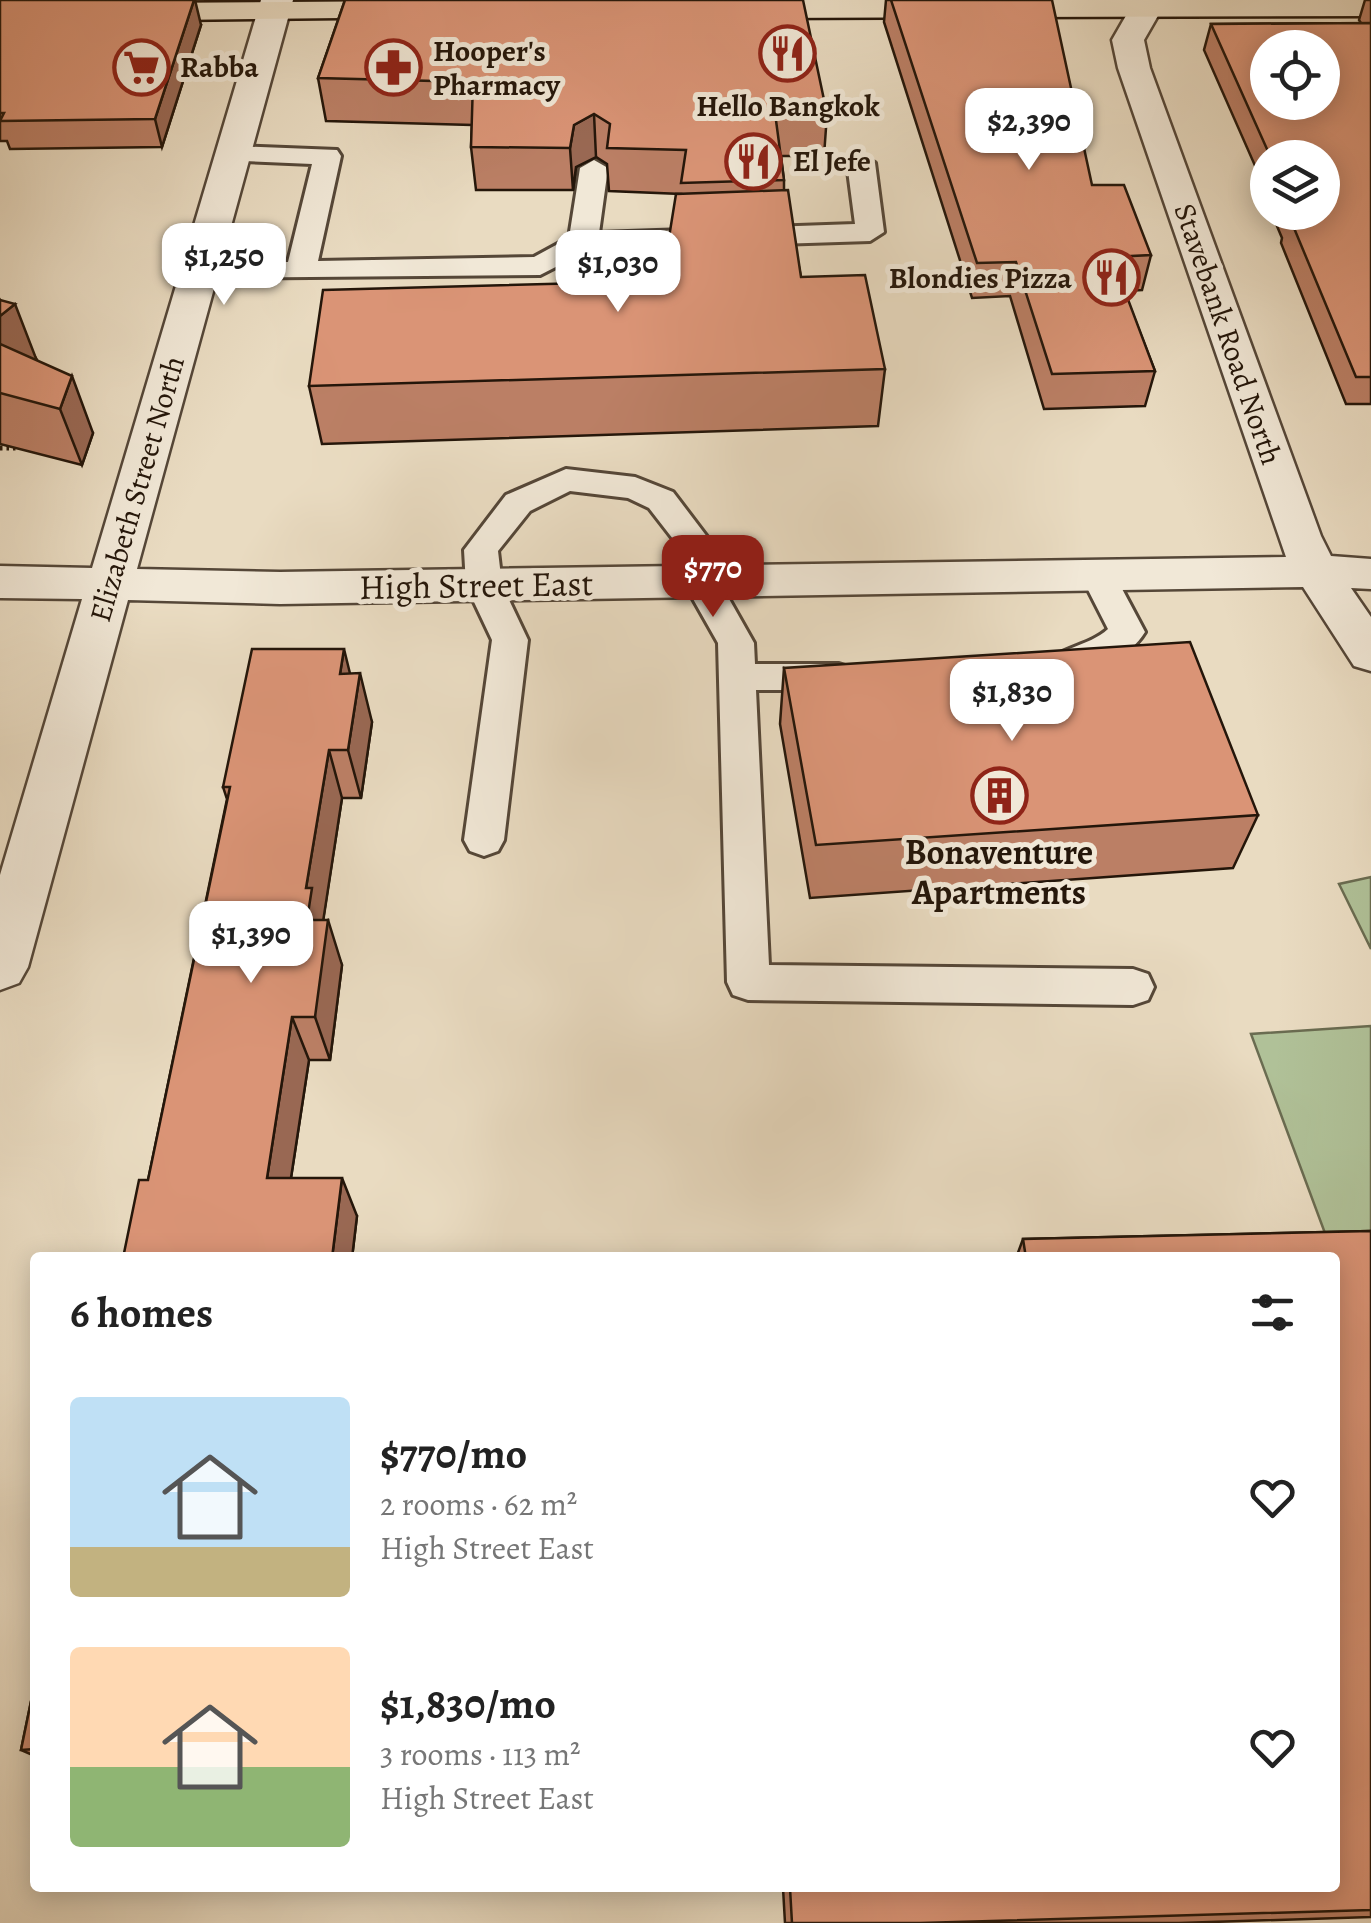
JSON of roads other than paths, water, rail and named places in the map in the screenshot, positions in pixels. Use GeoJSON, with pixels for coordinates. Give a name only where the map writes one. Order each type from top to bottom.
{"type":"FeatureCollection","features":[{"type":"Feature","properties":{"kind":"main road"},"geometry":{"type":"LineString","coordinates":[[704,9],[1150,2],[1371,7]]}},
{"type":"Feature","properties":{"kind":"main road"},"geometry":{"type":"LineString","coordinates":[[0,13],[275,6],[444,10]]}},
{"type":"Feature","properties":{"kind":"street","name":"Stavebank Road North"},"geometry":{"type":"LineString","coordinates":[[1150,2],[1128,40],[1134,68],[1299,536],[1316,571],[1371,654]]}},
{"type":"Feature","properties":{"kind":"street","name":"Elizabeth Street North"},"geometry":{"type":"LineString","coordinates":[[0,968],[275,6]]}},
{"type":"Feature","properties":{"kind":"street","name":"High Street East"},"geometry":{"type":"LineString","coordinates":[[0,582],[484,586],[1100,578],[1316,571],[1371,574]]}},
{"type":"Feature","properties":{"kind":"lane"},"geometry":{"type":"LineString","coordinates":[[232,154],[328,156],[301,270]]}},
{"type":"Feature","properties":{"kind":"lane"},"geometry":{"type":"LineString","coordinates":[[540,266],[583,242],[870,232],[862,163]]}},
{"type":"Feature","properties":{"kind":"lane"},"geometry":{"type":"LineString","coordinates":[[583,242],[594,168]]}},
{"type":"Feature","properties":{"kind":"lane"},"geometry":{"type":"LineString","coordinates":[[198,272],[742,262]]}},
{"type":"Feature","properties":{"kind":"lane"},"geometry":{"type":"LineString","coordinates":[[484,840],[510,640],[484,586],[481,550],[518,503],[566,480],[634,488],[661,500],[696,546],[702,583],[736,643],[748,982],[1133,987]]}},
{"type":"Feature","properties":{"kind":"lane"},"geometry":{"type":"LineString","coordinates":[[1023,676],[1042,676],[1109,649],[1127,632],[1100,578]]}},
{"type":"Feature","properties":{"kind":"lane"},"geometry":{"type":"LineString","coordinates":[[739,677],[872,676]]}},
{"type":"Feature","properties":{"kind":"place","name":"Hello Bangkok"},"geometry":{"type":"Point","coordinates":[788,54]}},
{"type":"Feature","properties":{"kind":"place","name":"Rabba"},"geometry":{"type":"Point","coordinates":[141,67]}},
{"type":"Feature","properties":{"kind":"place","name":"Hooper's Pharmacy"},"geometry":{"type":"Point","coordinates":[394,68]}},
{"type":"Feature","properties":{"kind":"place","name":"El Jefe"},"geometry":{"type":"Point","coordinates":[754,161]}},
{"type":"Feature","properties":{"kind":"place","name":"Blondies Pizza"},"geometry":{"type":"Point","coordinates":[1111,278]}},
{"type":"Feature","properties":{"kind":"place","name":"Bonaventure Apartments"},"geometry":{"type":"Point","coordinates":[999,796]}}]}
